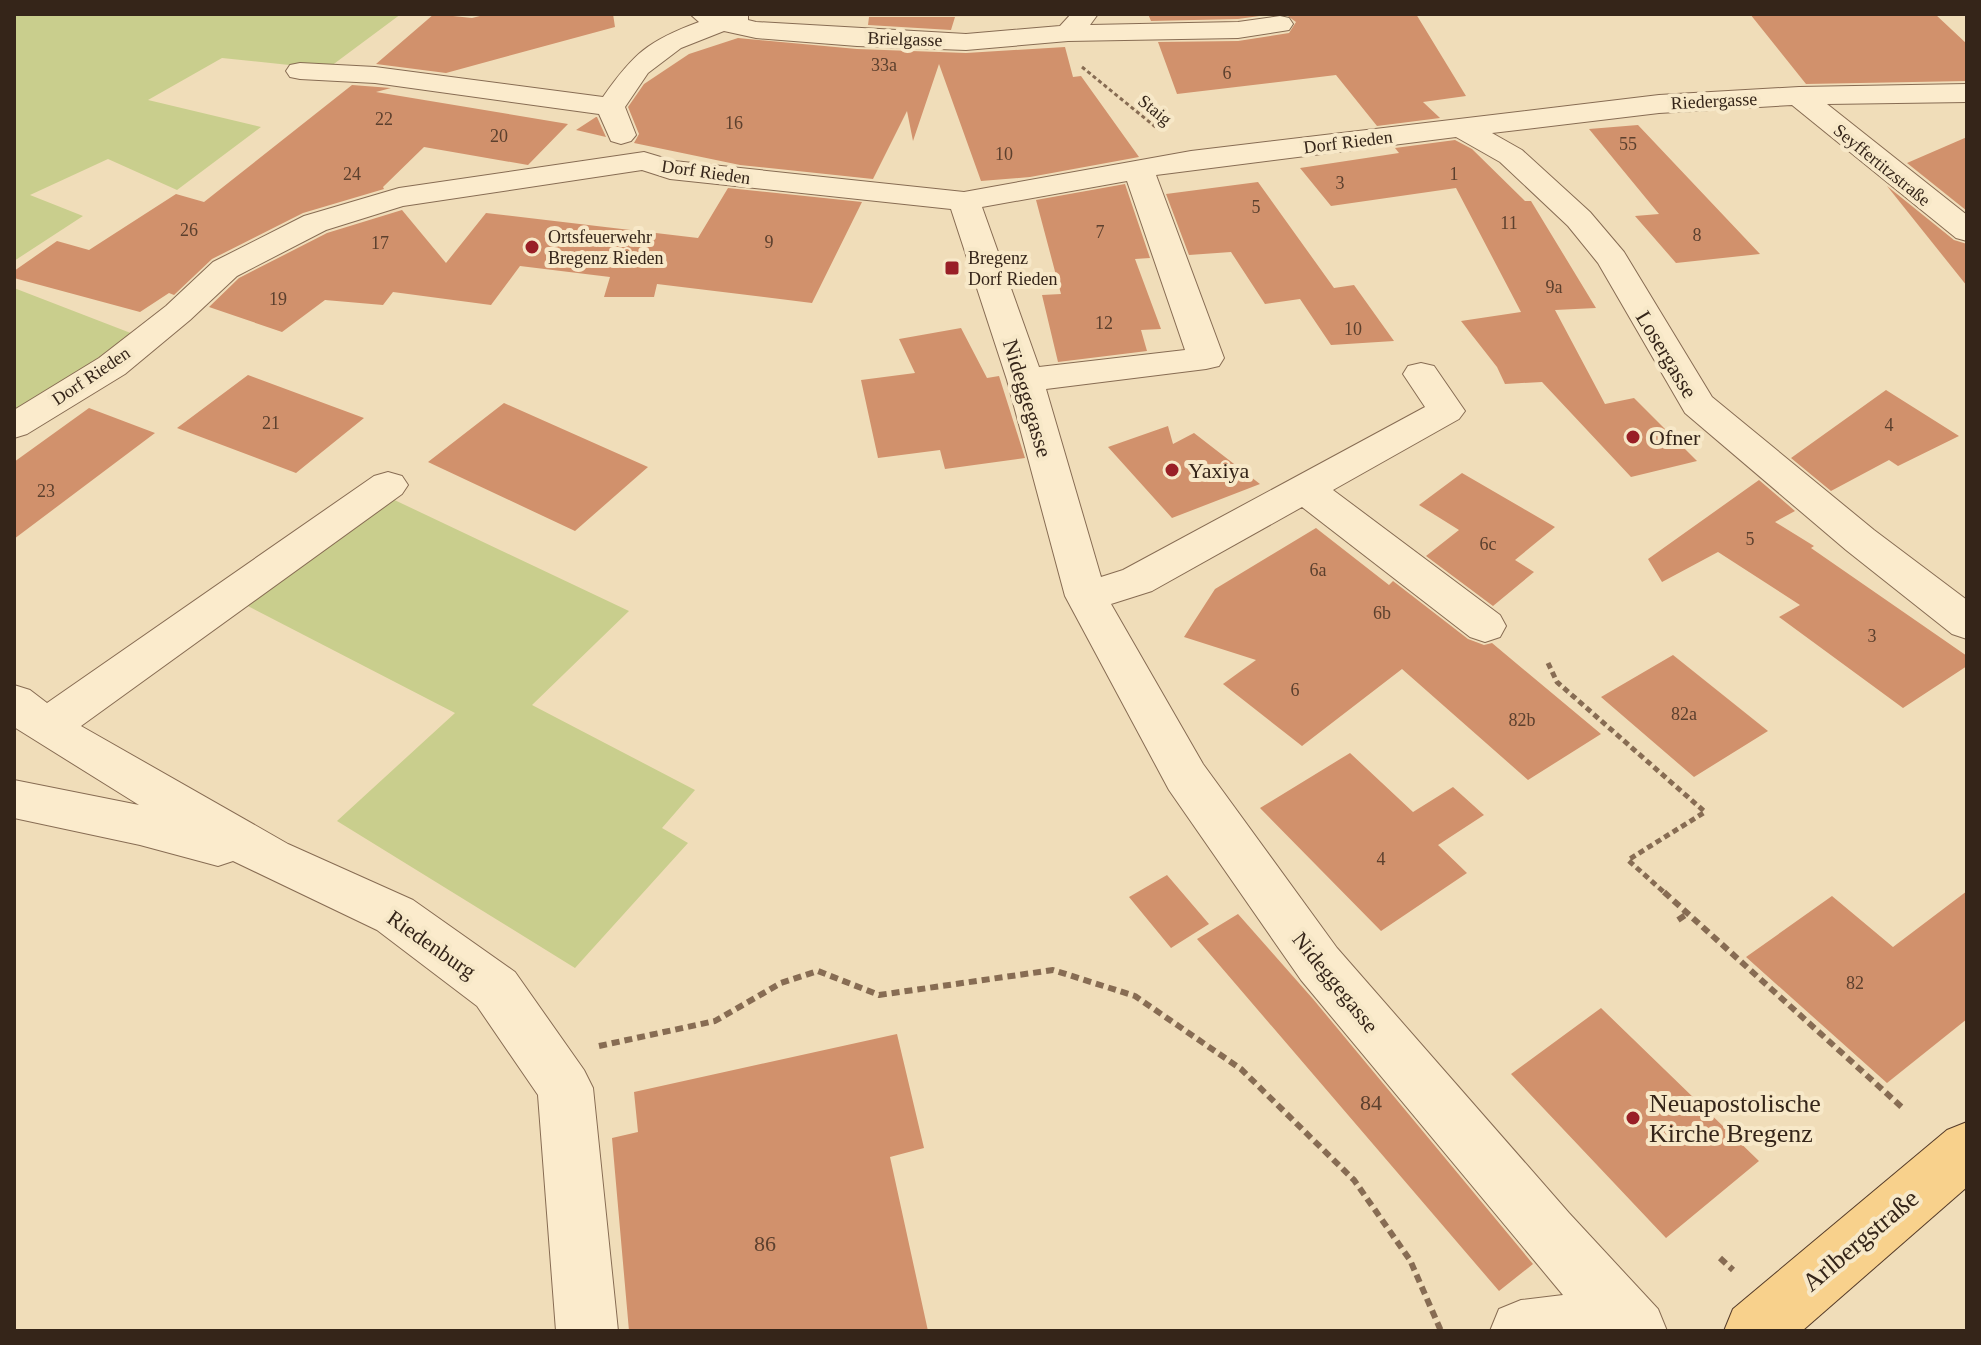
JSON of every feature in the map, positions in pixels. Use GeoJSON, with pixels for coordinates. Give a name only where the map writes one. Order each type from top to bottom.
{"type":"FeatureCollection","features":[{"type":"Feature","properties":{"kind":"main road","name":"Arlbergstraße"},"geometry":{"type":"LineString","coordinates":[[1776,1324],[1967,1150]]}},
{"type":"Feature","properties":{"kind":"street"},"geometry":{"type":"LineString","coordinates":[[611,107],[638,67],[671,42],[711,18],[750,14]]}},
{"type":"Feature","properties":{"kind":"street","name":"Brielgasse"},"geometry":{"type":"LineString","coordinates":[[711,18],[756,30],[950,41],[1076,24],[1238,30],[1280,24]]}},
{"type":"Feature","properties":{"kind":"street"},"geometry":{"type":"LineString","coordinates":[[300,71],[375,75],[611,107]]}},
{"type":"Feature","properties":{"kind":"street","name":"Riedergasse"},"geometry":{"type":"LineString","coordinates":[[1462,128],[1659,104],[1799,96],[1967,93]]}},
{"type":"Feature","properties":{"kind":"street"},"geometry":{"type":"LineString","coordinates":[[1938,95],[1967,120]]}},
{"type":"Feature","properties":{"kind":"street","name":"Seyffertitzstraße"},"geometry":{"type":"LineString","coordinates":[[1799,96],[1967,231]]}},
{"type":"Feature","properties":{"kind":"street"},"geometry":{"type":"LineString","coordinates":[[611,107],[618,131],[644,161]]}},
{"type":"Feature","properties":{"kind":"street","name":"Dorf Rieden"},"geometry":{"type":"LineString","coordinates":[[14,426],[112,366],[178,313],[225,269],[315,223],[399,197],[644,161],[670,170],[964,201],[1191,160],[1462,128]]}},
{"type":"Feature","properties":{"kind":"street","name":"Losergasse"},"geometry":{"type":"LineString","coordinates":[[1462,128],[1511,156],[1579,219],[1612,259],[1698,405],[1860,540],[1967,623]]}},
{"type":"Feature","properties":{"kind":"street"},"geometry":{"type":"LineString","coordinates":[[1025,380],[1206,358],[1139,170]]}},
{"type":"Feature","properties":{"kind":"street","name":"Nideggegasse"},"geometry":{"type":"LineString","coordinates":[[964,201],[1025,380],[1086,596],[1186,777],[1319,964],[1629,1324]]}},
{"type":"Feature","properties":{"kind":"street"},"geometry":{"type":"LineString","coordinates":[[1086,596],[1137,581],[1446,411],[1421,374]]}},
{"type":"Feature","properties":{"kind":"street","name":"Riedenburg"},"geometry":{"type":"LineString","coordinates":[[388,485],[30,714],[271,859],[395,915],[496,989],[565,1088],[587,1331]]}},
{"type":"Feature","properties":{"kind":"street"},"geometry":{"type":"LineString","coordinates":[[1305,489],[1485,626]]}},
{"type":"Feature","properties":{"kind":"street"},"geometry":{"type":"LineString","coordinates":[[14,799],[140,825],[271,859]]}},
{"type":"Feature","properties":{"kind":"street"},"geometry":{"type":"LineString","coordinates":[[1521,1331],[1629,1324]]}},
{"type":"Feature","properties":{"kind":"path","name":"Staig"},"geometry":{"type":"LineString","coordinates":[[1101,84],[1149,121],[1191,160]]}},
{"type":"Feature","properties":{"kind":"path"},"geometry":{"type":"LineString","coordinates":[[1548,663],[1557,682],[1705,812],[1628,860],[1905,1110]]}},
{"type":"Feature","properties":{"kind":"path"},"geometry":{"type":"LineString","coordinates":[[1678,920],[1687,914]]}},
{"type":"Feature","properties":{"kind":"path"},"geometry":{"type":"LineString","coordinates":[[544,1058],[715,1021],[781,983],[818,971],[879,995],[1053,970],[1135,996],[1241,1069],[1354,1180],[1410,1260],[1441,1331]]}},
{"type":"Feature","properties":{"kind":"path"},"geometry":{"type":"LineString","coordinates":[[1720,1258],[1733,1270]]}},
{"type":"Feature","properties":{"kind":"green space"},"geometry":{"type":"Polygon","coordinates":[[[14,14],[401,14],[327,69],[222,58],[148,100],[261,127],[177,190],[108,159],[30,195],[83,216],[14,261],[14,14]]]}},
{"type":"Feature","properties":{"kind":"green space"},"geometry":{"type":"Polygon","coordinates":[[[14,288],[141,337],[14,419],[14,288]]]}},
{"type":"Feature","properties":{"kind":"green space"},"geometry":{"type":"Polygon","coordinates":[[[386,496],[629,611],[532,705],[695,790],[662,828],[688,843],[575,968],[337,821],[455,713],[246,605],[386,496]]]}},
{"type":"Feature","properties":{"kind":"building"},"geometry":{"type":"Polygon","coordinates":[[[434,14],[472,18],[488,14],[613,14],[615,27],[446,73],[376,64],[434,14]]]}},
{"type":"Feature","properties":{"kind":"building"},"geometry":{"type":"Polygon","coordinates":[[[1148,14],[1273,14],[1238,19],[1151,21],[1148,14]]]}},
{"type":"Feature","properties":{"kind":"building"},"geometry":{"type":"Polygon","coordinates":[[[1285,14],[1416,14],[1466,96],[1423,102],[1440,118],[1377,126],[1336,75],[1177,94],[1158,42],[1238,41],[1289,33],[1296,22],[1285,14]]]}},
{"type":"Feature","properties":{"kind":"building"},"geometry":{"type":"Polygon","coordinates":[[[1750,14],[1935,14],[1967,44],[1967,81],[1806,84],[1750,14]]]}},
{"type":"Feature","properties":{"kind":"building"},"geometry":{"type":"Polygon","coordinates":[[[869,17],[955,17],[951,30],[868,25],[869,17]]]}},
{"type":"Feature","properties":{"kind":"building"},"geometry":{"type":"Polygon","coordinates":[[[738,38],[857,49],[966,53],[1065,47],[1073,77],[1081,76],[1139,157],[1030,177],[981,181],[939,64],[913,141],[907,111],[873,179],[740,165],[634,143],[639,134],[628,107],[644,84],[689,54],[738,38]]]}},
{"type":"Feature","properties":{"kind":"building"},"geometry":{"type":"Polygon","coordinates":[[[352,85],[391,88],[376,92],[568,124],[528,165],[424,147],[384,189],[303,213],[212,259],[174,295],[169,293],[140,312],[14,278],[14,271],[57,241],[89,250],[176,194],[204,202],[352,85]]]}},
{"type":"Feature","properties":{"kind":"building"},"geometry":{"type":"Polygon","coordinates":[[[596,117],[606,137],[576,130],[596,117]]]}},
{"type":"Feature","properties":{"kind":"building"},"geometry":{"type":"Polygon","coordinates":[[[1638,125],[1760,254],[1676,263],[1635,216],[1659,214],[1589,129],[1638,125]]]}},
{"type":"Feature","properties":{"kind":"building"},"geometry":{"type":"Polygon","coordinates":[[[1967,137],[1967,211],[1907,163],[1967,137]]]}},
{"type":"Feature","properties":{"kind":"building"},"geometry":{"type":"Polygon","coordinates":[[[1455,140],[1472,149],[1525,201],[1531,201],[1596,308],[1555,310],[1605,404],[1634,398],[1697,461],[1631,477],[1542,382],[1505,384],[1497,367],[1461,321],[1521,312],[1456,188],[1331,206],[1300,168],[1399,153],[1395,148],[1455,140]]]}},
{"type":"Feature","properties":{"kind":"building"},"geometry":{"type":"Polygon","coordinates":[[[1258,182],[1334,288],[1354,285],[1394,341],[1331,345],[1300,299],[1265,304],[1231,252],[1189,255],[1166,194],[1258,182]]]}},
{"type":"Feature","properties":{"kind":"building"},"geometry":{"type":"Polygon","coordinates":[[[1125,184],[1150,258],[1135,259],[1161,329],[1141,330],[1147,351],[1058,362],[1042,295],[1061,294],[1036,200],[1125,184]]]}},
{"type":"Feature","properties":{"kind":"building"},"geometry":{"type":"Polygon","coordinates":[[[1887,186],[1954,240],[1967,244],[1967,286],[1887,186]]]}},
{"type":"Feature","properties":{"kind":"building"},"geometry":{"type":"Polygon","coordinates":[[[728,188],[862,202],[812,303],[657,284],[654,297],[604,297],[610,277],[520,266],[491,305],[393,292],[383,305],[325,300],[282,332],[209,307],[239,278],[327,233],[402,210],[446,263],[486,213],[698,238],[728,188]]]}},
{"type":"Feature","properties":{"kind":"building"},"geometry":{"type":"Polygon","coordinates":[[[961,328],[987,378],[999,376],[1025,458],[945,469],[940,450],[878,458],[861,380],[915,373],[899,339],[961,328]]]}},
{"type":"Feature","properties":{"kind":"building"},"geometry":{"type":"Polygon","coordinates":[[[248,375],[364,418],[296,473],[177,428],[248,375]]]}},
{"type":"Feature","properties":{"kind":"building"},"geometry":{"type":"Polygon","coordinates":[[[1886,390],[1959,436],[1898,466],[1889,460],[1831,491],[1791,458],[1886,390]]]}},
{"type":"Feature","properties":{"kind":"building"},"geometry":{"type":"Polygon","coordinates":[[[504,403],[648,467],[575,531],[428,462],[504,403]]]}},
{"type":"Feature","properties":{"kind":"building"},"geometry":{"type":"Polygon","coordinates":[[[89,408],[155,433],[14,539],[14,462],[89,408]]]}},
{"type":"Feature","properties":{"kind":"building","name":"Yaxiya"},"geometry":{"type":"Polygon","coordinates":[[[1168,426],[1173,444],[1194,433],[1260,484],[1172,518],[1108,447],[1168,426]]]}},
{"type":"Feature","properties":{"kind":"building"},"geometry":{"type":"Polygon","coordinates":[[[1462,473],[1555,527],[1515,560],[1534,572],[1493,606],[1426,556],[1459,530],[1419,505],[1462,473]]]}},
{"type":"Feature","properties":{"kind":"building"},"geometry":{"type":"Polygon","coordinates":[[[1759,480],[1795,511],[1775,522],[1814,546],[1811,548],[1967,656],[1967,666],[1903,708],[1779,617],[1800,605],[1718,552],[1662,582],[1648,559],[1759,480]]]}},
{"type":"Feature","properties":{"kind":"building"},"geometry":{"type":"Polygon","coordinates":[[[1316,528],[1389,585],[1393,581],[1468,639],[1484,645],[1492,643],[1601,734],[1528,780],[1402,669],[1302,746],[1223,684],[1256,660],[1184,637],[1215,589],[1316,528]]]}},
{"type":"Feature","properties":{"kind":"building"},"geometry":{"type":"Polygon","coordinates":[[[1673,655],[1768,731],[1694,777],[1601,697],[1673,655]]]}},
{"type":"Feature","properties":{"kind":"building"},"geometry":{"type":"Polygon","coordinates":[[[1350,753],[1413,812],[1453,787],[1484,815],[1438,845],[1467,873],[1381,931],[1260,808],[1350,753]]]}},
{"type":"Feature","properties":{"kind":"building"},"geometry":{"type":"Polygon","coordinates":[[[1167,875],[1209,924],[1171,948],[1129,897],[1167,875]]]}},
{"type":"Feature","properties":{"kind":"building"},"geometry":{"type":"Polygon","coordinates":[[[1967,891],[1967,1019],[1887,1083],[1746,957],[1832,896],[1893,947],[1967,891]]]}},
{"type":"Feature","properties":{"kind":"building"},"geometry":{"type":"Polygon","coordinates":[[[1238,914],[1313,999],[1533,1264],[1499,1291],[1197,939],[1238,914]]]}},
{"type":"Feature","properties":{"kind":"building","name":"Neuapostolische Kirche Bregenz"},"geometry":{"type":"Polygon","coordinates":[[[1601,1008],[1759,1161],[1666,1238],[1511,1074],[1601,1008]]]}},
{"type":"Feature","properties":{"kind":"building"},"geometry":{"type":"Polygon","coordinates":[[[897,1034],[924,1148],[890,1157],[928,1331],[629,1331],[612,1138],[638,1132],[634,1092],[897,1034]]]}},
{"type":"Feature","properties":{"kind":"place","name":"Ortsfeuerwehr Bregenz Rieden"},"geometry":{"type":"Point","coordinates":[532,247]}},
{"type":"Feature","properties":{"kind":"place","name":"Bregenz Dorf Rieden"},"geometry":{"type":"Point","coordinates":[952,268]}},
{"type":"Feature","properties":{"kind":"place","name":"Ofner"},"geometry":{"type":"Point","coordinates":[1633,437]}},
{"type":"Feature","properties":{"kind":"place","name":"Yaxiya"},"geometry":{"type":"Point","coordinates":[1172,470]}},
{"type":"Feature","properties":{"kind":"place","name":"Neuapostolische Kirche Bregenz"},"geometry":{"type":"Point","coordinates":[1633,1118]}}]}
